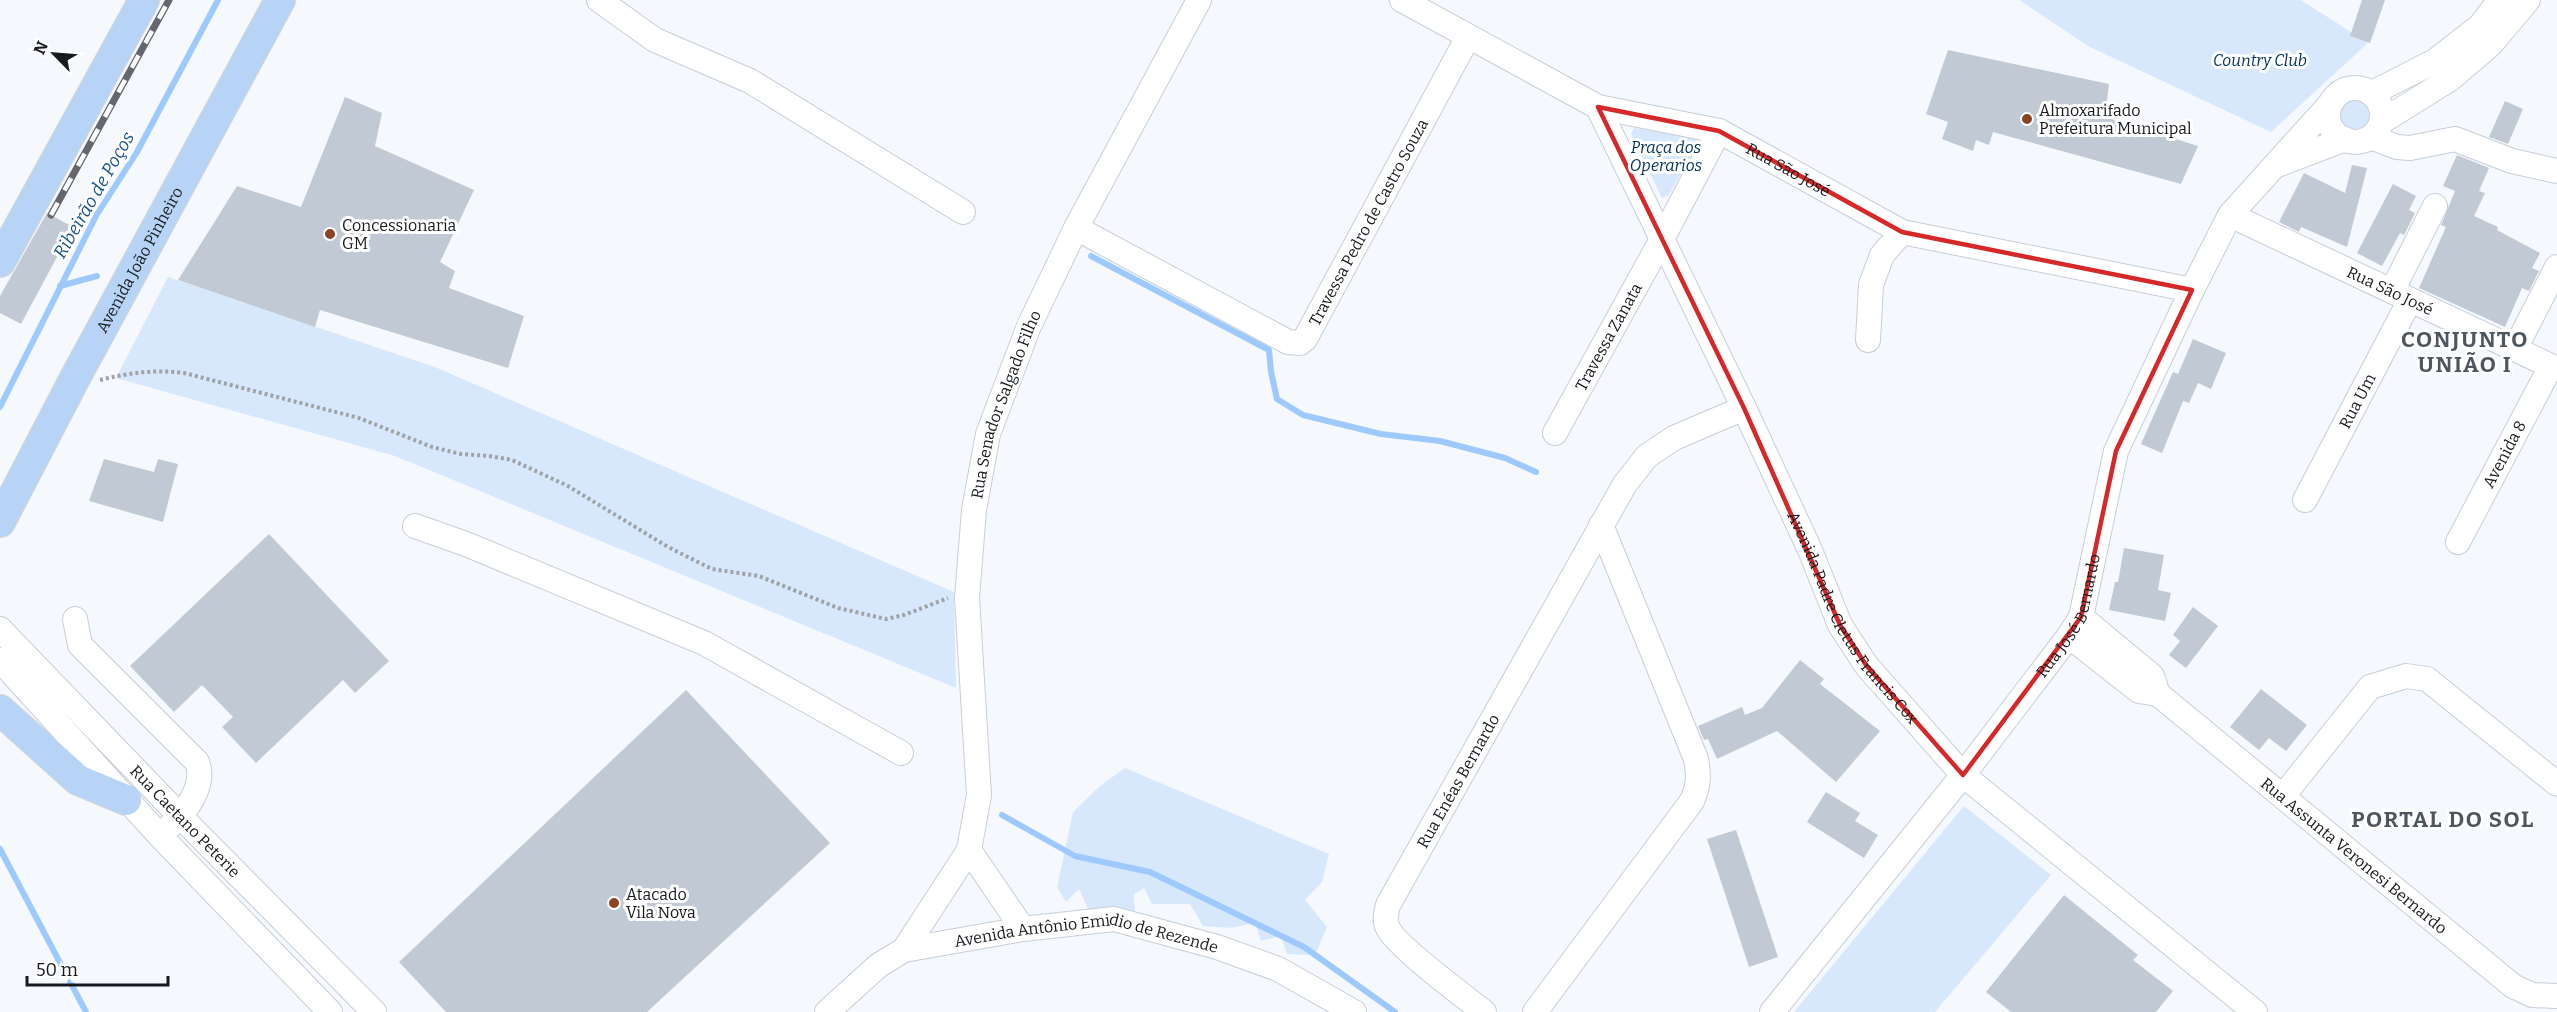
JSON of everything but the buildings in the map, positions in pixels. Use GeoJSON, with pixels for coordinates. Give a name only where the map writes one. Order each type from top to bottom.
{"type":"FeatureCollection","features":[{"type":"Feature","properties":{"kind":"main road"},"geometry":{"type":"LineString","coordinates":[[0,262],[144,0]]}},
{"type":"Feature","properties":{"kind":"main road","name":"Avenida João Pinheiro"},"geometry":{"type":"LineString","coordinates":[[0,522],[75,378],[280,0]]}},
{"type":"Feature","properties":{"kind":"main road"},"geometry":{"type":"LineString","coordinates":[[0,710],[78,780],[126,800]]}},
{"type":"Feature","properties":{"kind":"street"},"geometry":{"type":"LineString","coordinates":[[599,0],[655,40],[750,81],[963,212]]}},
{"type":"Feature","properties":{"kind":"street","name":"Rua Senador Salgado Filho"},"geometry":{"type":"LineString","coordinates":[[969,850],[979,795],[968,590],[974,510],[988,435],[1029,326],[1076,228],[1199,0]]}},
{"type":"Feature","properties":{"kind":"street","name":"Rua São José"},"geometry":{"type":"LineString","coordinates":[[1402,0],[1598,107],[1719,131],[1902,232],[2192,290]]}},
{"type":"Feature","properties":{"kind":"street"},"geometry":{"type":"LineString","coordinates":[[2372,93],[2434,61],[2480,26],[2500,0]]}},
{"type":"Feature","properties":{"kind":"street"},"geometry":{"type":"LineString","coordinates":[[2376,130],[2381,106],[2372,93],[2355,87],[2345,89],[2332,102],[2329,119],[2337,135],[2345,140],[2362,141],[2450,79],[2491,44],[2528,0]]}},
{"type":"Feature","properties":{"kind":"street","name":"Travessa Pedro de Castro Souza"},"geometry":{"type":"LineString","coordinates":[[1076,228],[1288,342],[1300,343],[1305,339],[1468,37]]}},
{"type":"Feature","properties":{"kind":"street","name":"Rua José Bernardo"},"geometry":{"type":"LineString","coordinates":[[1772,1012],[1963,775],[2075,627],[2116,451],[2192,290],[2230,215],[2332,102]]}},
{"type":"Feature","properties":{"kind":"street","name":"Avenida Padre Cletus Francis Cox"},"geometry":{"type":"LineString","coordinates":[[1598,107],[1744,408],[1810,550],[1840,626],[1866,665],[1963,775],[2255,1012]]}},
{"type":"Feature","properties":{"kind":"street"},"geometry":{"type":"LineString","coordinates":[[2376,130],[2397,147],[2410,148],[2455,139],[2512,161],[2557,171]]}},
{"type":"Feature","properties":{"kind":"street"},"geometry":{"type":"LineString","coordinates":[[1661,241],[1719,131]]}},
{"type":"Feature","properties":{"kind":"street","name":"Rua José Bernardo"},"geometry":{"type":"LineString","coordinates":[[2272,167],[2345,140]]}},
{"type":"Feature","properties":{"kind":"street","name":"Rua Um"},"geometry":{"type":"LineString","coordinates":[[2305,500],[2401,295],[2435,206]]}},
{"type":"Feature","properties":{"kind":"street","name":"Rua São José"},"geometry":{"type":"LineString","coordinates":[[2230,215],[2551,366]]}},
{"type":"Feature","properties":{"kind":"street"},"geometry":{"type":"LineString","coordinates":[[1868,340],[1871,285],[1882,255],[1902,232]]}},
{"type":"Feature","properties":{"kind":"street","name":"Travessa Zanata"},"geometry":{"type":"LineString","coordinates":[[1555,433],[1661,241]]}},
{"type":"Feature","properties":{"kind":"street"},"geometry":{"type":"LineString","coordinates":[[2515,349],[2557,267]]}},
{"type":"Feature","properties":{"kind":"street","name":"Avenida 8"},"geometry":{"type":"LineString","coordinates":[[2458,542],[2551,366]]}},
{"type":"Feature","properties":{"kind":"street","name":"Rua Enéas Bernardo"},"geometry":{"type":"LineString","coordinates":[[1484,1012],[1400,943],[1388,930],[1385,917],[1388,905],[1625,484],[1647,456],[1674,438],[1744,408]]}},
{"type":"Feature","properties":{"kind":"street"},"geometry":{"type":"LineString","coordinates":[[1535,1012],[1692,801],[1700,777],[1696,759],[1601,525]]}},
{"type":"Feature","properties":{"kind":"street"},"geometry":{"type":"LineString","coordinates":[[415,526],[466,544],[704,644],[901,753]]}},
{"type":"Feature","properties":{"kind":"street"},"geometry":{"type":"LineString","coordinates":[[75,619],[80,645],[197,762],[201,772],[199,783],[181,817],[160,836]]}},
{"type":"Feature","properties":{"kind":"street","name":"Rua Assunta Veronesi Bernardo"},"geometry":{"type":"LineString","coordinates":[[2075,627],[2139,691],[2158,694],[2513,987],[2532,995],[2557,996]]}},
{"type":"Feature","properties":{"kind":"street","name":"Rua Caetano Peterie"},"geometry":{"type":"LineString","coordinates":[[0,629],[181,817],[374,1012]]}},
{"type":"Feature","properties":{"kind":"street","name":"Rua Caetano Peterie"},"geometry":{"type":"LineString","coordinates":[[0,660],[316,1007]]}},
{"type":"Feature","properties":{"kind":"street"},"geometry":{"type":"LineString","coordinates":[[2283,796],[2370,687],[2406,676],[2427,679],[2557,784]]}},
{"type":"Feature","properties":{"kind":"street"},"geometry":{"type":"LineString","coordinates":[[904,950],[969,850],[1023,929]]}},
{"type":"Feature","properties":{"kind":"street","name":"Avenida Antônio Emidio de Rezende"},"geometry":{"type":"LineString","coordinates":[[827,1012],[879,965],[904,950],[1023,929],[1114,920],[1216,947],[1278,969],[1351,1011]]}},
{"type":"Feature","properties":{"kind":"street"},"geometry":{"type":"LineString","coordinates":[[316,1007],[339,975]]}},
{"type":"Feature","properties":{"kind":"path"},"geometry":{"type":"LineString","coordinates":[[90,383],[127,373],[163,370],[184,373],[359,418],[432,447],[461,454],[512,460],[568,486],[668,547],[712,569],[759,576],[838,608],[863,615],[886,619],[904,615],[968,590]]}},
{"type":"Feature","properties":{"kind":"highlighted area"},"geometry":{"type":"Polygon","coordinates":[[[1598,107],[1719,131],[1902,232],[2192,290],[2116,451],[2081,617],[1963,775],[1866,665],[1840,625],[1744,408],[1598,107]]]}},
{"type":"Feature","properties":{"kind":"green space","name":"Country Club"},"geometry":{"type":"Polygon","coordinates":[[[2019,0],[2301,0],[2368,43],[2271,132],[2088,46],[2019,0]]]}},
{"type":"Feature","properties":{"kind":"green space"},"geometry":{"type":"Polygon","coordinates":[[[2355,96],[2369,101],[2374,115],[2369,129],[2355,134],[2341,129],[2336,115],[2341,101],[2355,96]]]}},
{"type":"Feature","properties":{"kind":"green space","name":"Praça dos Operarios"},"geometry":{"type":"Polygon","coordinates":[[[1634,128],[1693,137],[1698,143],[1669,195],[1662,198],[1631,134],[1634,128]]]}},
{"type":"Feature","properties":{"kind":"green space"},"geometry":{"type":"Polygon","coordinates":[[[168,277],[435,367],[954,592],[956,688],[395,456],[116,378],[168,277]]]}},
{"type":"Feature","properties":{"kind":"green space"},"geometry":{"type":"Polygon","coordinates":[[[1125,768],[1329,854],[1322,882],[1305,900],[1327,927],[1315,955],[1287,954],[1281,936],[1261,941],[1255,923],[1231,928],[1203,926],[1190,904],[1152,904],[1144,888],[1134,894],[1135,914],[1090,913],[1079,889],[1066,902],[1057,887],[1073,812],[1100,786],[1125,768]]]}},
{"type":"Feature","properties":{"kind":"green space"},"geometry":{"type":"Polygon","coordinates":[[[1964,806],[2051,875],[1935,1012],[1794,1012],[1964,806]]]}},
{"type":"Feature","properties":{"kind":"waterway","name":"Ribeirão de Poços"},"geometry":{"type":"LineString","coordinates":[[0,407],[96,216],[137,152],[218,0]]}},
{"type":"Feature","properties":{"kind":"waterway"},"geometry":{"type":"LineString","coordinates":[[1091,256],[1269,350],[1277,399],[1303,415],[1381,434],[1440,441],[1505,458],[1536,472]]}},
{"type":"Feature","properties":{"kind":"waterway"},"geometry":{"type":"LineString","coordinates":[[60,286],[97,276]]}},
{"type":"Feature","properties":{"kind":"waterway"},"geometry":{"type":"LineString","coordinates":[[1002,815],[1075,856],[1150,872],[1304,947],[1395,1012]]}},
{"type":"Feature","properties":{"kind":"waterway"},"geometry":{"type":"LineString","coordinates":[[0,849],[86,1012]]}},
{"type":"Feature","properties":{"kind":"railway"},"geometry":{"type":"LineString","coordinates":[[51,215],[169,0]]}},
{"type":"Feature","properties":{"kind":"place","name":"Almoxarifado Prefeitura Municipal"},"geometry":{"type":"Point","coordinates":[2027,119]}},
{"type":"Feature","properties":{"kind":"place","name":"Concessionaria GM"},"geometry":{"type":"Point","coordinates":[330,234]}},
{"type":"Feature","properties":{"kind":"place","name":"Atacado Vila Nova"},"geometry":{"type":"Point","coordinates":[614,903]}},
{"type":"Feature","properties":{"kind":"district","name":"CONJUNTO UNIÃO I"},"geometry":{"type":"Point","coordinates":[2465,352]}},
{"type":"Feature","properties":{"kind":"district","name":"PORTAL DO SOL"},"geometry":{"type":"Point","coordinates":[2443,819]}}]}
